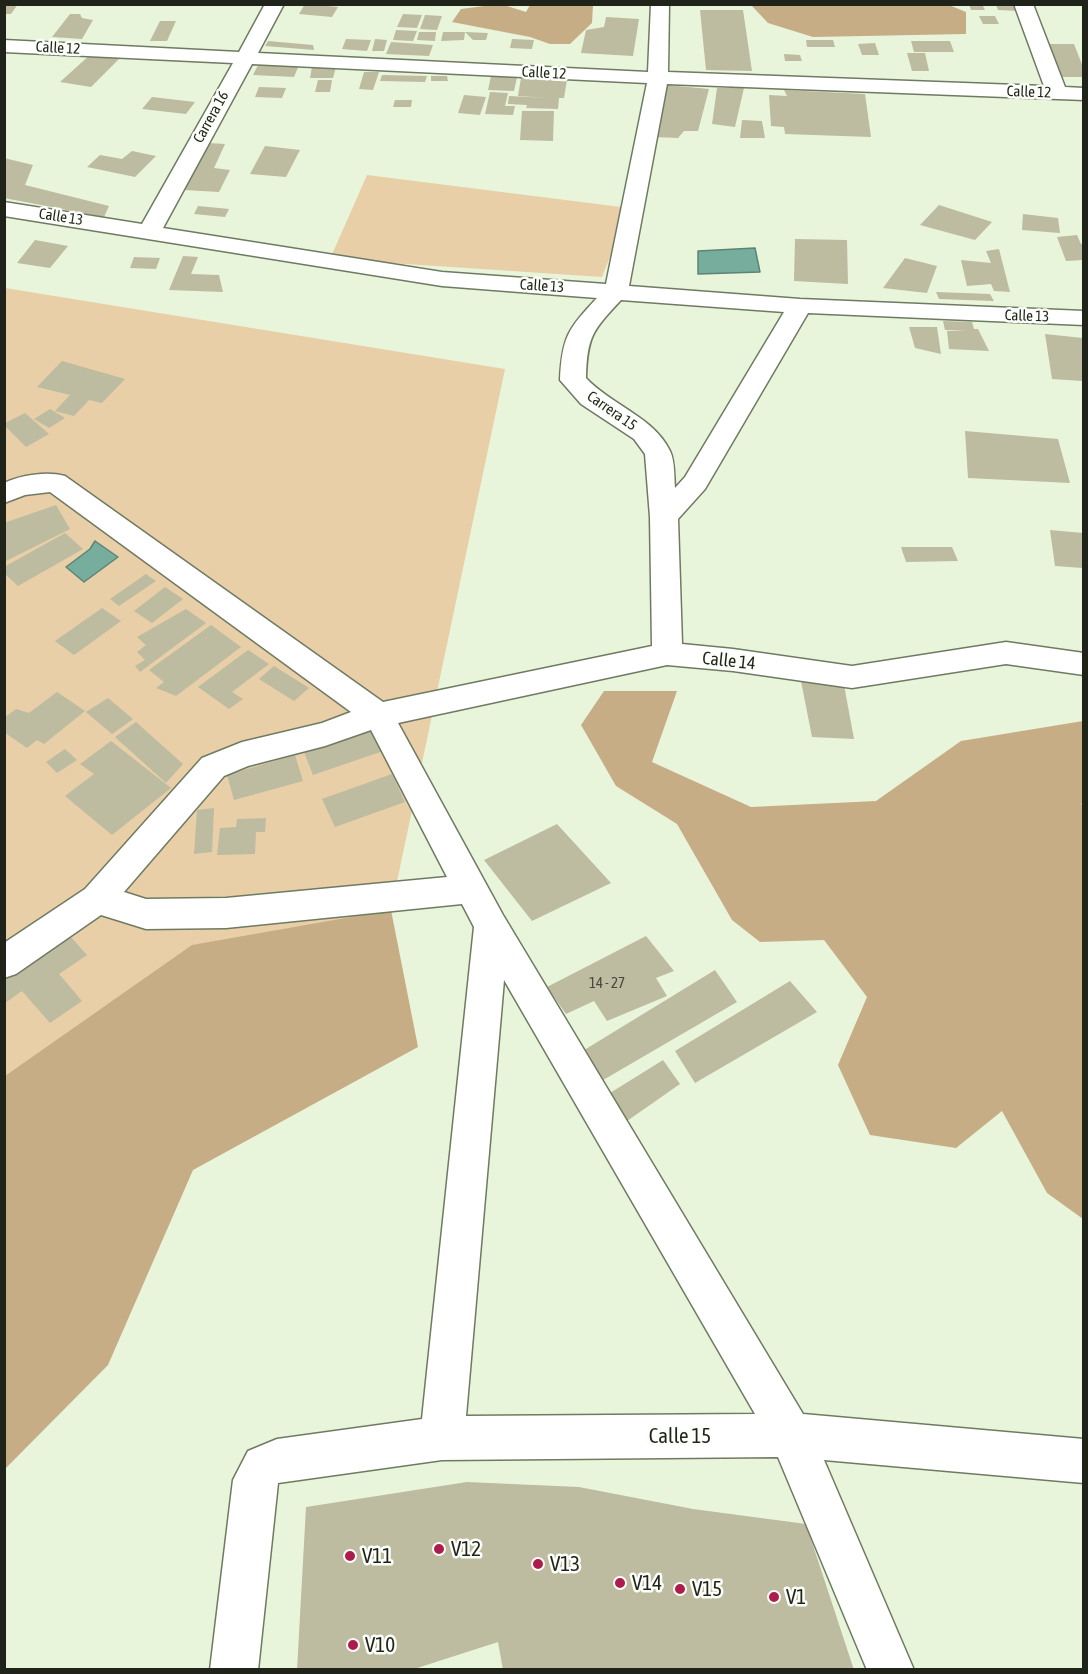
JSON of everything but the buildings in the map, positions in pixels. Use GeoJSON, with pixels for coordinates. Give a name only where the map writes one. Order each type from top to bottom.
{"type":"FeatureCollection","features":[{"type":"Feature","properties":{"kind":"street","name":"Carrera 16"},"geometry":{"type":"LineString","coordinates":[[150,231],[275,4]]}},
{"type":"Feature","properties":{"kind":"street"},"geometry":{"type":"LineString","coordinates":[[616,291],[658,78],[660,4]]}},
{"type":"Feature","properties":{"kind":"street"},"geometry":{"type":"LineString","coordinates":[[1023,4],[1057,93]]}},
{"type":"Feature","properties":{"kind":"street","name":"Calle 12"},"geometry":{"type":"LineString","coordinates":[[4,46],[658,78],[1083,94]]}},
{"type":"Feature","properties":{"kind":"street","name":"Calle 13"},"geometry":{"type":"LineString","coordinates":[[4,209],[442,279],[800,306],[1083,318]]}},
{"type":"Feature","properties":{"kind":"street","name":"Carrera 15"},"geometry":{"type":"LineString","coordinates":[[616,291],[582,328],[574,351],[573,380],[590,398],[643,433],[658,453],[664,517],[667,654]]}},
{"type":"Feature","properties":{"kind":"street"},"geometry":{"type":"LineString","coordinates":[[664,517],[695,483],[800,306]]}},
{"type":"Feature","properties":{"kind":"street"},"geometry":{"type":"LineString","coordinates":[[4,494],[19,487],[56,482],[378,716],[491,926],[791,1435],[891,1670]]}},
{"type":"Feature","properties":{"kind":"street","name":"Calle 14"},"geometry":{"type":"LineString","coordinates":[[4,963],[97,899],[213,767],[242,755],[325,734],[378,716],[667,654],[733,660],[852,677],[1006,653],[1083,664]]}},
{"type":"Feature","properties":{"kind":"street"},"geometry":{"type":"LineString","coordinates":[[97,899],[146,914],[226,913],[472,889]]}},
{"type":"Feature","properties":{"kind":"street"},"geometry":{"type":"LineString","coordinates":[[442,1438],[491,926]]}},
{"type":"Feature","properties":{"kind":"street","name":"Calle 15"},"geometry":{"type":"LineString","coordinates":[[234,1670],[255,1480],[263,1466],[277,1461],[442,1438],[791,1435],[1083,1461]]}},
{"type":"Feature","properties":{"kind":"shaded area"},"geometry":{"type":"Polygon","coordinates":[[[504,5],[526,12],[530,5],[593,5],[592,23],[570,44],[550,44],[530,37],[452,22],[461,9],[504,5]]]}},
{"type":"Feature","properties":{"kind":"shaded area"},"geometry":{"type":"Polygon","coordinates":[[[751,5],[949,5],[966,12],[966,34],[813,37],[768,23],[751,5]]]}},
{"type":"Feature","properties":{"kind":"shaded area"},"geometry":{"type":"Polygon","coordinates":[[[367,175],[629,208],[602,277],[330,259],[367,175]]]}},
{"type":"Feature","properties":{"kind":"shaded area"},"geometry":{"type":"Polygon","coordinates":[[[5,288],[505,369],[391,910],[5,1291],[5,288]]]}},
{"type":"Feature","properties":{"kind":"shaded area"},"geometry":{"type":"Polygon","coordinates":[[[604,691],[677,691],[652,762],[751,807],[876,801],[961,741],[1083,721],[1084,802],[1081,804],[1084,806],[1083,1219],[1047,1193],[1002,1111],[956,1148],[870,1135],[838,1065],[867,997],[824,940],[760,942],[732,920],[677,824],[616,786],[581,725],[604,691]]]}},
{"type":"Feature","properties":{"kind":"shaded area"},"geometry":{"type":"Polygon","coordinates":[[[391,910],[418,1047],[193,1170],[108,1365],[5,1469],[5,1076],[192,945],[391,910]]]}},
{"type":"Feature","properties":{"kind":"water"},"geometry":{"type":"Polygon","coordinates":[[[755,248],[760,272],[698,274],[698,251],[755,248]]]}},
{"type":"Feature","properties":{"kind":"water"},"geometry":{"type":"Polygon","coordinates":[[[95,541],[118,557],[84,582],[66,567],[90,549],[95,541]]]}},
{"type":"Feature","properties":{"kind":"place","name":"V12"},"geometry":{"type":"Point","coordinates":[439,1549]}},
{"type":"Feature","properties":{"kind":"place","name":"V11"},"geometry":{"type":"Point","coordinates":[350,1556]}},
{"type":"Feature","properties":{"kind":"place","name":"V13"},"geometry":{"type":"Point","coordinates":[538,1564]}},
{"type":"Feature","properties":{"kind":"place","name":"V14"},"geometry":{"type":"Point","coordinates":[620,1583]}},
{"type":"Feature","properties":{"kind":"place","name":"V15"},"geometry":{"type":"Point","coordinates":[680,1589]}},
{"type":"Feature","properties":{"kind":"place","name":"V1"},"geometry":{"type":"Point","coordinates":[774,1597]}},
{"type":"Feature","properties":{"kind":"place","name":"V10"},"geometry":{"type":"Point","coordinates":[353,1645]}}]}
